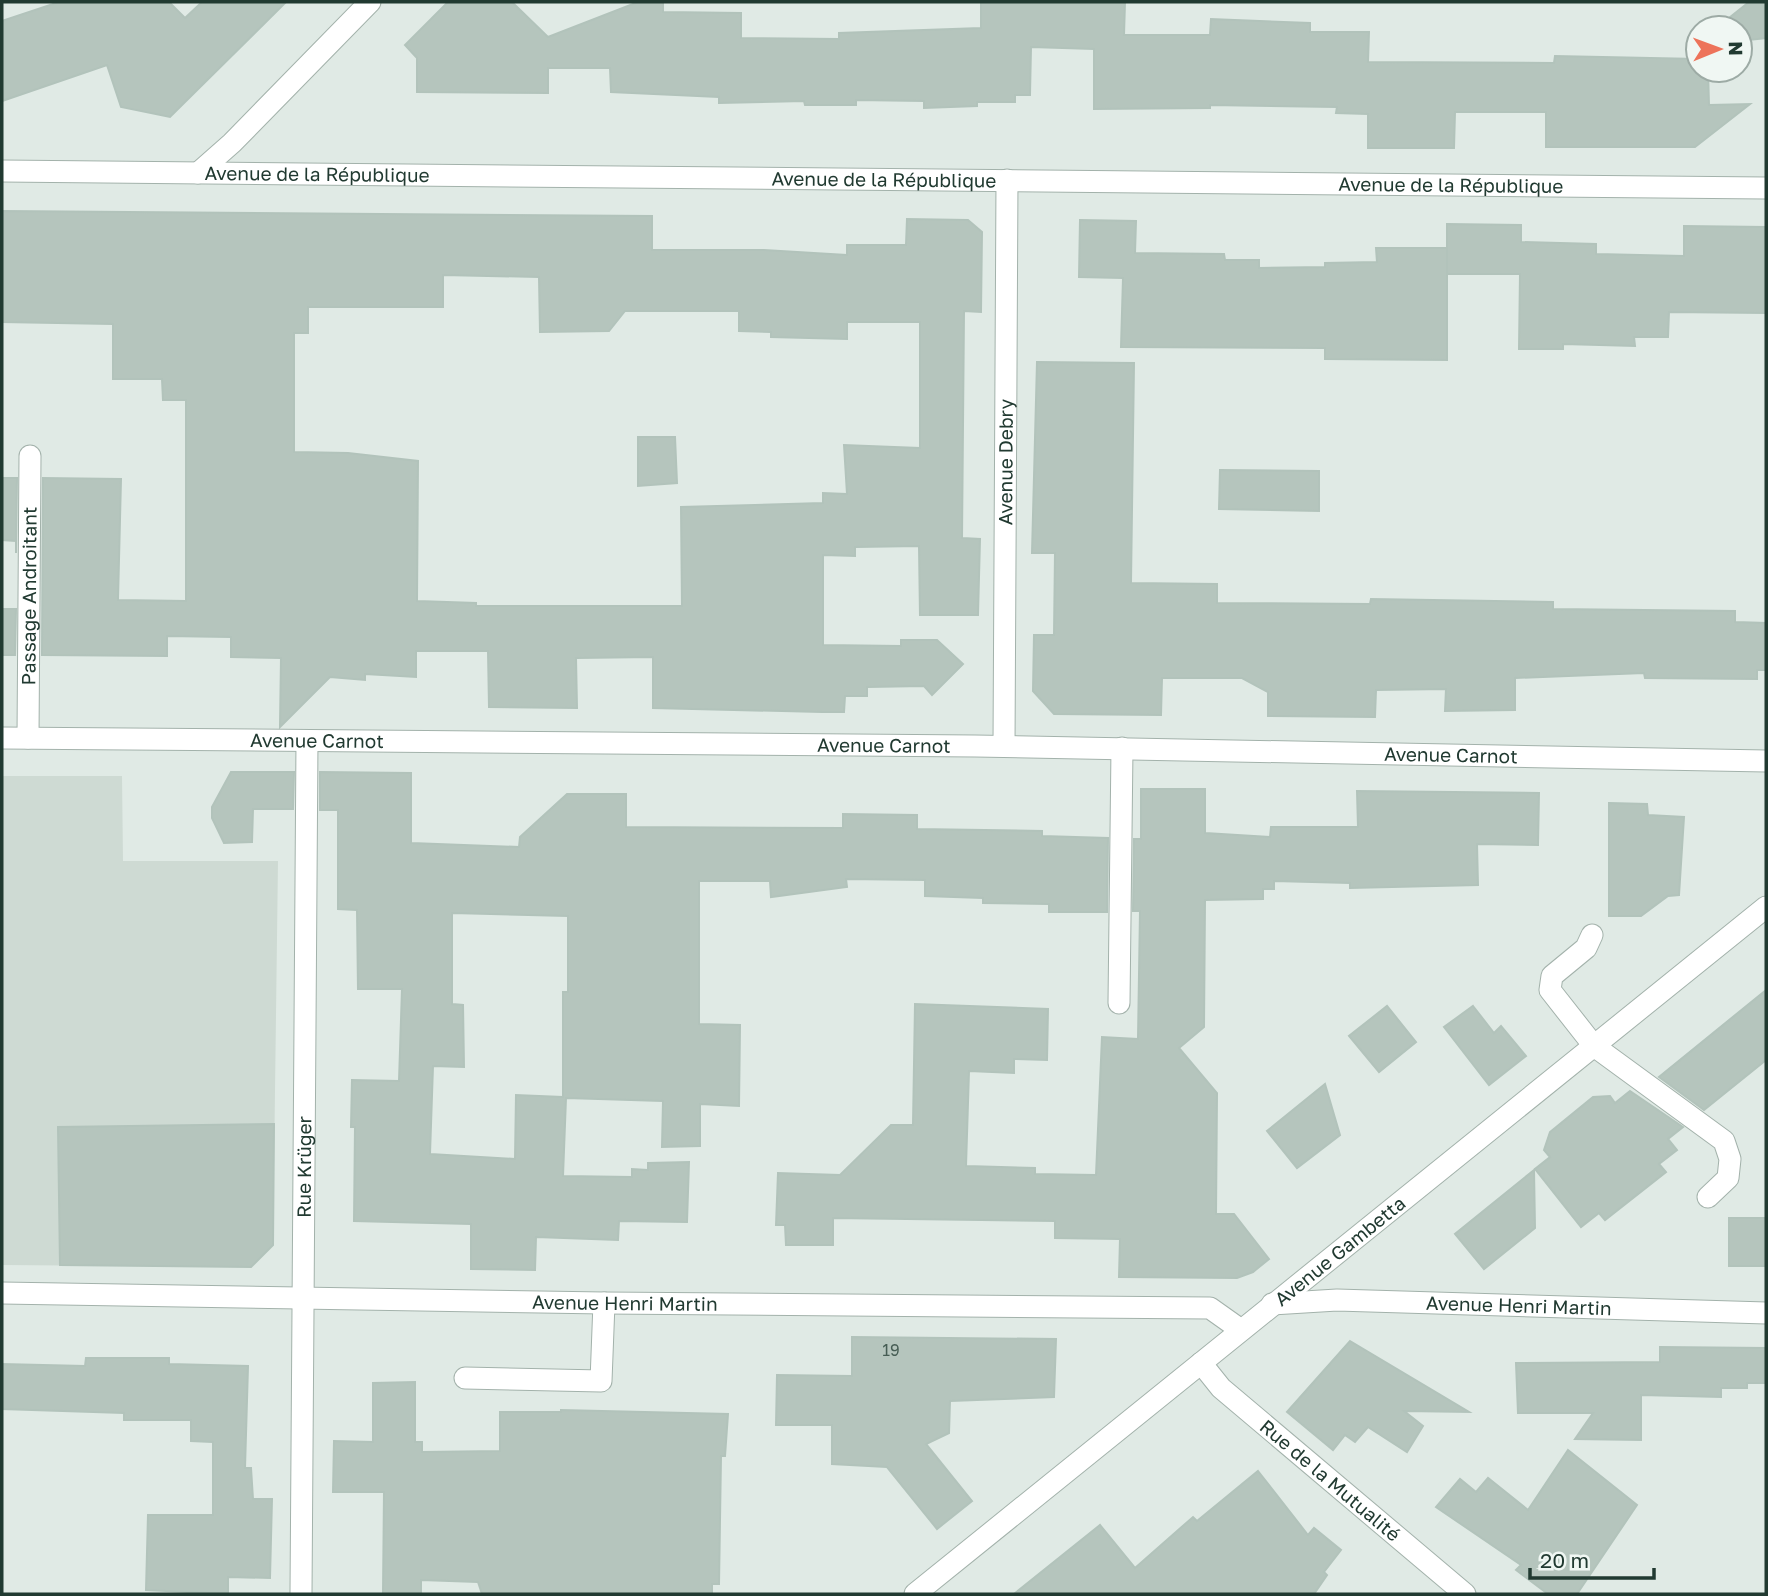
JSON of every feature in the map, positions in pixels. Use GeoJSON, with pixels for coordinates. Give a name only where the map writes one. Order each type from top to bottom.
{"type":"FeatureCollection","features":[{"type":"Feature","properties":{"kind":"street"},"geometry":{"type":"LineString","coordinates":[[198,173],[232,143],[370,2]]}},
{"type":"Feature","properties":{"kind":"street","name":"Avenue de la République"},"geometry":{"type":"LineString","coordinates":[[2,171],[1766,188]]}},
{"type":"Feature","properties":{"kind":"street","name":"Avenue Debry"},"geometry":{"type":"LineString","coordinates":[[1004,746],[1007,180]]}},
{"type":"Feature","properties":{"kind":"street","name":"Passage Androitant"},"geometry":{"type":"LineString","coordinates":[[28,738],[30,456]]}},
{"type":"Feature","properties":{"kind":"street","name":"Avenue Carnot"},"geometry":{"type":"LineString","coordinates":[[2,738],[1004,746],[1766,761]]}},
{"type":"Feature","properties":{"kind":"street","name":"Rue Krüger"},"geometry":{"type":"LineString","coordinates":[[301,1594],[307,741]]}},
{"type":"Feature","properties":{"kind":"street"},"geometry":{"type":"LineString","coordinates":[[1119,1003],[1122,748]]}},
{"type":"Feature","properties":{"kind":"street","name":"Avenue Gambetta"},"geometry":{"type":"LineString","coordinates":[[915,1594],[1766,907]]}},
{"type":"Feature","properties":{"kind":"street"},"geometry":{"type":"LineString","coordinates":[[1592,935],[1586,948],[1552,976],[1550,990],[1594,1046],[1724,1141],[1730,1159],[1728,1178],[1708,1197]]}},
{"type":"Feature","properties":{"kind":"street","name":"Avenue Henri Martin"},"geometry":{"type":"LineString","coordinates":[[2,1293],[604,1303],[1210,1308],[1241,1330]]}},
{"type":"Feature","properties":{"kind":"street","name":"Avenue Henri Martin"},"geometry":{"type":"LineString","coordinates":[[1272,1304],[1337,1300],[1766,1313]]}},
{"type":"Feature","properties":{"kind":"street"},"geometry":{"type":"LineString","coordinates":[[465,1378],[601,1381],[604,1303]]}},
{"type":"Feature","properties":{"kind":"street","name":"Rue de la Mutualité"},"geometry":{"type":"LineString","coordinates":[[1201,1363],[1221,1388],[1465,1594]]}},
{"type":"Feature","properties":{"kind":"shaded area"},"geometry":{"type":"Polygon","coordinates":[[[2,776],[122,776],[123,861],[278,861],[273,1245],[251,1267],[2,1265],[2,776]]]}},
{"type":"Feature","properties":{"kind":"building"},"geometry":{"type":"Polygon","coordinates":[[[59,2],[169,2],[185,18],[202,2],[286,2],[170,117],[121,107],[107,65],[2,101],[2,21],[59,2]]]}},
{"type":"Feature","properties":{"kind":"building"},"geometry":{"type":"Polygon","coordinates":[[[448,2],[512,2],[548,37],[638,2],[663,2],[663,12],[741,13],[741,38],[839,39],[839,33],[981,28],[981,2],[1125,2],[1124,35],[1210,35],[1211,19],[1310,23],[1310,32],[1369,32],[1368,62],[1554,63],[1555,56],[1684,59],[1684,84],[1708,84],[1709,105],[1750,104],[1695,147],[1546,147],[1546,112],[1455,112],[1454,148],[1368,148],[1368,114],[1336,113],[1337,107],[1210,105],[1210,108],[1094,109],[1094,49],[1031,47],[1030,95],[1015,95],[1015,102],[977,102],[977,106],[924,108],[924,101],[856,100],[856,105],[805,105],[804,101],[719,103],[719,97],[611,92],[610,68],[548,68],[548,93],[417,92],[417,58],[405,45],[448,2]]]}},
{"type":"Feature","properties":{"kind":"building"},"geometry":{"type":"Polygon","coordinates":[[[1749,2],[1766,2],[1766,38],[1754,39],[1754,14],[1734,14],[1749,2]]]}},
{"type":"Feature","properties":{"kind":"building"},"geometry":{"type":"Polygon","coordinates":[[[2,211],[652,216],[652,250],[764,250],[847,255],[847,245],[906,245],[907,219],[968,220],[982,232],[981,312],[964,311],[962,538],[980,539],[978,615],[920,615],[919,546],[855,547],[855,556],[823,555],[823,645],[901,646],[901,640],[937,640],[963,664],[932,695],[924,686],[867,687],[867,696],[845,696],[844,712],[822,712],[653,708],[653,657],[576,658],[577,708],[489,707],[488,651],[416,651],[416,677],[365,674],[365,680],[330,677],[280,727],[281,658],[231,657],[231,637],[167,636],[167,656],[42,655],[43,478],[121,479],[118,600],[186,601],[186,400],[163,400],[162,379],[113,379],[113,324],[2,322],[2,211]],[[443,275],[443,307],[308,307],[308,333],[294,333],[294,452],[348,453],[418,461],[417,601],[476,603],[476,606],[682,606],[681,507],[823,503],[823,493],[847,494],[844,445],[920,448],[920,322],[847,322],[847,339],[771,337],[771,332],[739,331],[739,311],[625,311],[609,331],[540,332],[539,277],[443,275]]]}},
{"type":"Feature","properties":{"kind":"building"},"geometry":{"type":"Polygon","coordinates":[[[1080,220],[1136,221],[1135,253],[1224,254],[1225,260],[1259,260],[1259,268],[1325,267],[1325,263],[1377,262],[1376,248],[1447,248],[1447,360],[1325,359],[1325,348],[1121,347],[1123,278],[1079,277],[1080,220]]]}},
{"type":"Feature","properties":{"kind":"building"},"geometry":{"type":"Polygon","coordinates":[[[1447,224],[1521,225],[1521,242],[1596,244],[1596,254],[1684,256],[1684,226],[1766,227],[1766,313],[1669,312],[1668,337],[1634,337],[1635,346],[1563,344],[1563,349],[1519,349],[1520,274],[1447,274],[1447,224]]]}},
{"type":"Feature","properties":{"kind":"building"},"geometry":{"type":"Polygon","coordinates":[[[1037,362],[1134,363],[1131,583],[1217,584],[1217,603],[1370,604],[1371,599],[1553,602],[1553,609],[1735,611],[1735,622],[1766,623],[1766,670],[1757,670],[1757,679],[1645,678],[1644,673],[1515,678],[1515,710],[1445,711],[1446,689],[1376,690],[1375,717],[1268,716],[1268,692],[1242,678],[1162,678],[1161,715],[1054,714],[1033,691],[1034,635],[1054,635],[1055,553],[1032,553],[1037,362]]]}},
{"type":"Feature","properties":{"kind":"building"},"geometry":{"type":"Polygon","coordinates":[[[638,437],[675,437],[677,483],[638,486],[638,437]]]}},
{"type":"Feature","properties":{"kind":"building"},"geometry":{"type":"Polygon","coordinates":[[[1220,470],[1319,471],[1319,511],[1219,509],[1220,470]]]}},
{"type":"Feature","properties":{"kind":"building"},"geometry":{"type":"Polygon","coordinates":[[[2,478],[17,478],[16,553],[16,541],[2,540],[2,478]]]}},
{"type":"Feature","properties":{"kind":"building"},"geometry":{"type":"Polygon","coordinates":[[[2,609],[16,609],[15,655],[2,655],[2,609]]]}},
{"type":"Feature","properties":{"kind":"building"},"geometry":{"type":"Polygon","coordinates":[[[231,772],[294,772],[293,809],[253,809],[252,842],[224,843],[212,818],[212,807],[231,772]]]}},
{"type":"Feature","properties":{"kind":"building"},"geometry":{"type":"Polygon","coordinates":[[[320,772],[411,773],[411,843],[519,847],[520,837],[567,794],[626,794],[626,827],[843,828],[843,814],[917,815],[917,829],[1042,831],[1042,836],[1108,838],[1107,912],[1049,912],[1049,904],[983,903],[983,898],[925,896],[925,880],[846,879],[847,887],[771,897],[770,881],[699,881],[699,1024],[740,1025],[739,1106],[700,1104],[700,1146],[662,1147],[663,1101],[566,1098],[563,1176],[632,1177],[632,1169],[648,1170],[648,1163],[689,1162],[687,1222],[619,1221],[618,1240],[536,1237],[535,1270],[471,1269],[471,1224],[354,1221],[355,1127],[351,1127],[352,1080],[399,1081],[402,989],[358,989],[357,910],[338,909],[338,810],[320,810],[320,772]],[[452,913],[452,1004],[463,1005],[464,1067],[433,1066],[430,1154],[515,1159],[516,1095],[563,1097],[563,992],[568,992],[568,916],[452,913]]]}},
{"type":"Feature","properties":{"kind":"building"},"geometry":{"type":"Polygon","coordinates":[[[1141,789],[1205,789],[1205,833],[1270,837],[1271,827],[1358,827],[1357,791],[1539,793],[1538,845],[1477,844],[1478,885],[1350,888],[1350,883],[1274,881],[1274,889],[1263,889],[1263,899],[1205,900],[1204,1027],[1179,1048],[1217,1093],[1216,1214],[1234,1214],[1269,1259],[1253,1272],[1237,1278],[1119,1277],[1120,1239],[1055,1238],[1055,1221],[833,1218],[833,1245],[786,1245],[785,1225],[776,1225],[778,1173],[840,1175],[891,1125],[913,1125],[915,1004],[1048,1009],[1047,1060],[1014,1059],[1014,1073],[969,1071],[966,1166],[1035,1168],[1035,1174],[1096,1175],[1102,1037],[1138,1039],[1140,911],[1133,911],[1134,839],[1141,839],[1141,789]]]}},
{"type":"Feature","properties":{"kind":"building"},"geometry":{"type":"Polygon","coordinates":[[[1609,803],[1647,804],[1648,815],[1684,817],[1679,895],[1668,896],[1641,916],[1609,916],[1609,803]]]}},
{"type":"Feature","properties":{"kind":"building"},"geometry":{"type":"Polygon","coordinates":[[[1766,990],[1766,1060],[1704,1110],[1659,1077],[1766,990]]]}},
{"type":"Feature","properties":{"kind":"building"},"geometry":{"type":"Polygon","coordinates":[[[1387,1006],[1416,1042],[1379,1072],[1349,1036],[1387,1006]]]}},
{"type":"Feature","properties":{"kind":"building"},"geometry":{"type":"Polygon","coordinates":[[[1473,1006],[1494,1033],[1501,1026],[1526,1056],[1489,1085],[1444,1027],[1473,1006]]]}},
{"type":"Feature","properties":{"kind":"building"},"geometry":{"type":"Polygon","coordinates":[[[1325,1084],[1340,1135],[1297,1168],[1267,1131],[1325,1084]]]}},
{"type":"Feature","properties":{"kind":"building"},"geometry":{"type":"Polygon","coordinates":[[[1630,1091],[1683,1127],[1668,1139],[1677,1150],[1659,1164],[1666,1172],[1605,1220],[1599,1213],[1581,1227],[1535,1169],[1550,1157],[1544,1150],[1550,1132],[1593,1097],[1610,1096],[1615,1103],[1630,1091]]]}},
{"type":"Feature","properties":{"kind":"building"},"geometry":{"type":"Polygon","coordinates":[[[274,1124],[273,1245],[251,1267],[60,1265],[58,1127],[274,1124]]]}},
{"type":"Feature","properties":{"kind":"building"},"geometry":{"type":"Polygon","coordinates":[[[1534,1170],[1535,1228],[1484,1269],[1455,1234],[1534,1170]]]}},
{"type":"Feature","properties":{"kind":"building"},"geometry":{"type":"Polygon","coordinates":[[[1729,1218],[1766,1218],[1766,1266],[1729,1266],[1729,1218]]]}},
{"type":"Feature","properties":{"kind":"building"},"geometry":{"type":"Polygon","coordinates":[[[852,1337],[1056,1339],[1054,1397],[950,1401],[949,1433],[926,1444],[972,1501],[937,1529],[887,1467],[832,1464],[832,1425],[776,1425],[777,1375],[852,1376],[852,1337]]]}},
{"type":"Feature","properties":{"kind":"building"},"geometry":{"type":"Polygon","coordinates":[[[1350,1341],[1469,1412],[1404,1411],[1423,1426],[1407,1452],[1368,1427],[1355,1442],[1345,1435],[1333,1450],[1287,1412],[1350,1341]]]}},
{"type":"Feature","properties":{"kind":"building"},"geometry":{"type":"Polygon","coordinates":[[[1660,1347],[1766,1348],[1766,1383],[1747,1383],[1747,1388],[1721,1388],[1721,1397],[1641,1395],[1641,1440],[1575,1439],[1593,1413],[1518,1413],[1516,1363],[1660,1362],[1660,1347]]]}},
{"type":"Feature","properties":{"kind":"building"},"geometry":{"type":"Polygon","coordinates":[[[86,1358],[169,1358],[169,1364],[248,1366],[245,1468],[251,1468],[253,1499],[272,1499],[270,1578],[228,1577],[228,1594],[146,1590],[148,1515],[213,1515],[213,1442],[191,1441],[191,1420],[124,1420],[124,1413],[2,1409],[2,1364],[85,1366],[86,1358]]]}},
{"type":"Feature","properties":{"kind":"building"},"geometry":{"type":"Polygon","coordinates":[[[415,1382],[415,1442],[422,1442],[422,1452],[500,1451],[500,1412],[561,1410],[728,1414],[725,1456],[721,1456],[719,1584],[712,1584],[712,1594],[482,1594],[478,1582],[421,1580],[421,1594],[383,1594],[384,1492],[333,1492],[334,1441],[373,1442],[373,1383],[415,1382]]]}},
{"type":"Feature","properties":{"kind":"building"},"geometry":{"type":"Polygon","coordinates":[[[1568,1450],[1637,1505],[1577,1594],[1548,1594],[1516,1570],[1521,1565],[1436,1507],[1460,1479],[1476,1492],[1488,1478],[1528,1510],[1568,1450]]]}},
{"type":"Feature","properties":{"kind":"building"},"geometry":{"type":"Polygon","coordinates":[[[1258,1471],[1308,1535],[1314,1528],[1341,1550],[1324,1572],[1327,1575],[1314,1594],[1014,1594],[1100,1525],[1135,1568],[1193,1517],[1197,1521],[1258,1471]]]}}]}
